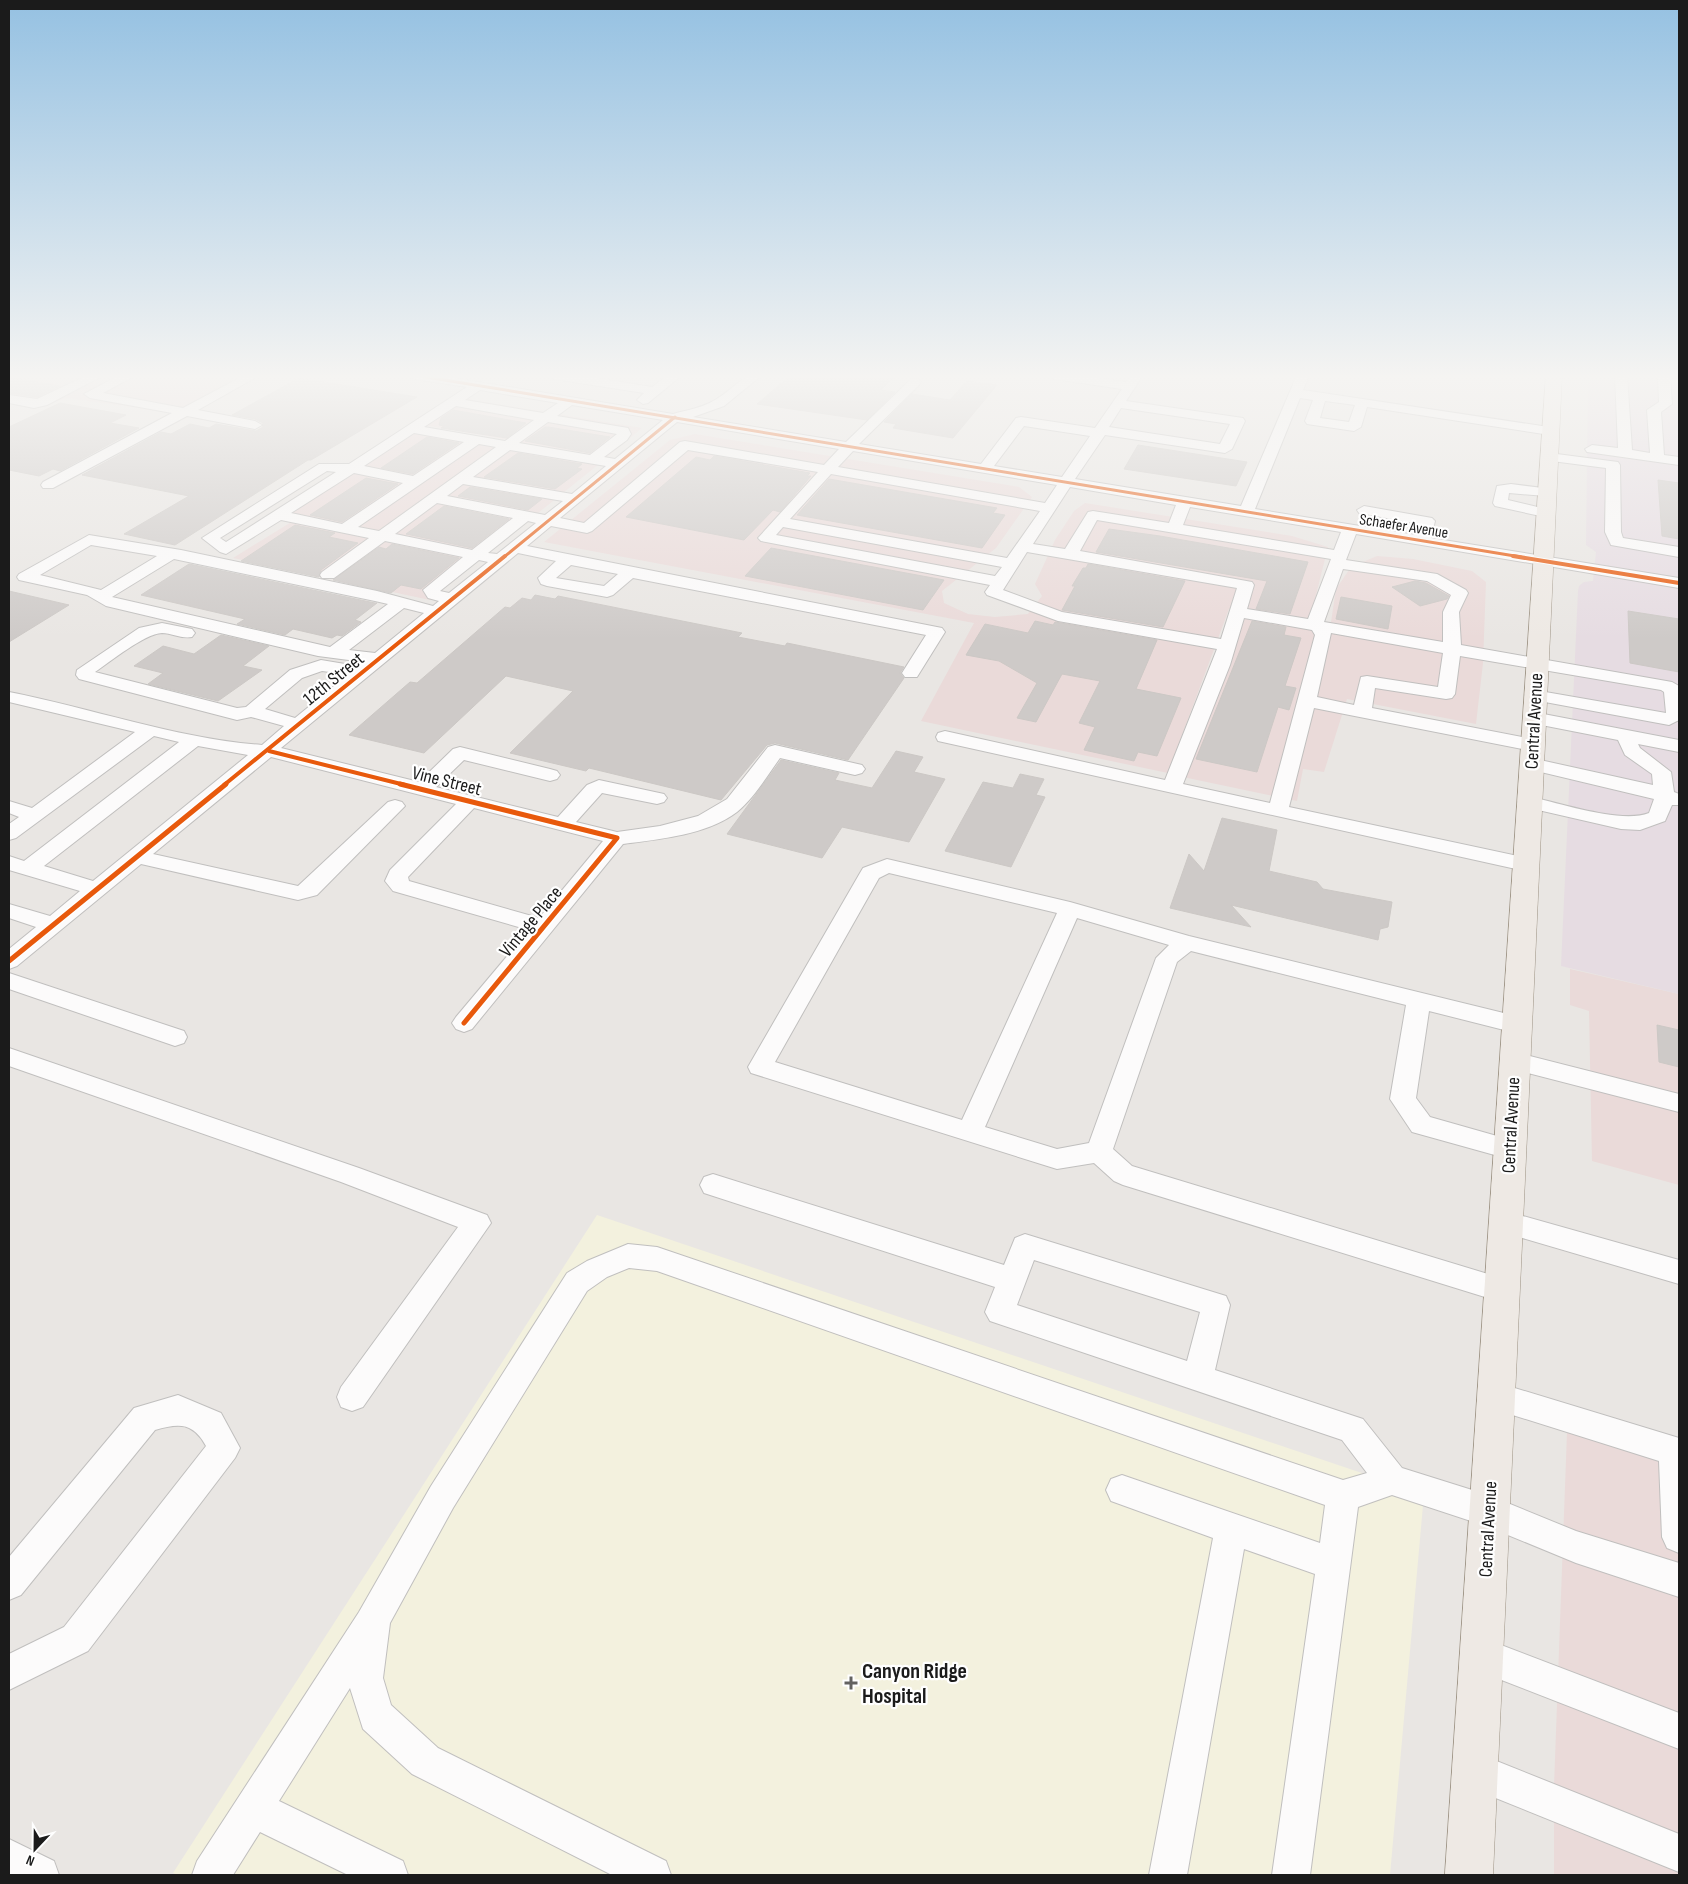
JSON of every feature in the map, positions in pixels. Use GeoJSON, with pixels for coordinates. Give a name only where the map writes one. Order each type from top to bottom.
{"type":"FeatureCollection","features":[{"type":"Feature","properties":{"kind":"main road","name":"Central Avenue"},"geometry":{"type":"LineString","coordinates":[[1469,1875],[1548,463]]}},
{"type":"Feature","properties":{"kind":"street"},"geometry":{"type":"LineString","coordinates":[[48,485],[89,463]]}},
{"type":"Feature","properties":{"kind":"street"},"geometry":{"type":"LineString","coordinates":[[358,463],[350,468],[277,515],[226,549],[210,538],[324,467],[350,468],[415,481]]}},
{"type":"Feature","properties":{"kind":"street"},"geometry":{"type":"LineString","coordinates":[[344,529],[442,463]]}},
{"type":"Feature","properties":{"kind":"street"},"geometry":{"type":"LineString","coordinates":[[328,575],[483,463]]}},
{"type":"Feature","properties":{"kind":"street"},"geometry":{"type":"LineString","coordinates":[[611,463],[618,464]]}},
{"type":"Feature","properties":{"kind":"street"},"geometry":{"type":"LineString","coordinates":[[434,498],[587,528],[664,463]]}},
{"type":"Feature","properties":{"kind":"street"},"geometry":{"type":"LineString","coordinates":[[793,463],[1050,508]]}},
{"type":"Feature","properties":{"kind":"street"},"geometry":{"type":"LineString","coordinates":[[835,463],[766,538],[996,587],[1058,616],[1227,645]]}},
{"type":"Feature","properties":{"kind":"street","name":"Schaefer Avenue"},"geometry":{"type":"LineString","coordinates":[[949,463],[1679,583]]}},
{"type":"Feature","properties":{"kind":"street"},"geometry":{"type":"LineString","coordinates":[[984,469],[989,463]]}},
{"type":"Feature","properties":{"kind":"street"},"geometry":{"type":"LineString","coordinates":[[996,587],[1080,463]]}},
{"type":"Feature","properties":{"kind":"street"},"geometry":{"type":"LineString","coordinates":[[1246,512],[1266,463]]}},
{"type":"Feature","properties":{"kind":"street"},"geometry":{"type":"LineString","coordinates":[[1607,463],[1613,465],[1612,532],[1616,542],[1679,552]]}},
{"type":"Feature","properties":{"kind":"street","name":"12th Street"},"geometry":{"type":"LineString","coordinates":[[9,961],[269,751],[618,464]]}},
{"type":"Feature","properties":{"kind":"street"},"geometry":{"type":"LineString","coordinates":[[461,479],[575,499]]}},
{"type":"Feature","properties":{"kind":"street"},"geometry":{"type":"LineString","coordinates":[[1545,513],[1506,506],[1500,503],[1502,489],[1511,488],[1546,492]]}},
{"type":"Feature","properties":{"kind":"street"},"geometry":{"type":"LineString","coordinates":[[1174,528],[1184,502]]}},
{"type":"Feature","properties":{"kind":"street"},"geometry":{"type":"LineString","coordinates":[[1364,510],[1427,521],[1423,541]]}},
{"type":"Feature","properties":{"kind":"street"},"geometry":{"type":"LineString","coordinates":[[1379,534],[1384,513]]}},
{"type":"Feature","properties":{"kind":"street"},"geometry":{"type":"LineString","coordinates":[[277,515],[501,560]]}},
{"type":"Feature","properties":{"kind":"street"},"geometry":{"type":"LineString","coordinates":[[453,599],[434,595],[431,590],[526,515]]}},
{"type":"Feature","properties":{"kind":"street"},"geometry":{"type":"LineString","coordinates":[[1070,554],[1093,516],[1174,528],[1431,577],[1460,593],[1451,612],[1452,649],[1446,694],[1367,681],[1362,711]]}},
{"type":"Feature","properties":{"kind":"street"},"geometry":{"type":"LineString","coordinates":[[780,522],[1012,564]]}},
{"type":"Feature","properties":{"kind":"street"},"geometry":{"type":"LineString","coordinates":[[1278,811],[1324,635],[1315,622],[1350,529]]}},
{"type":"Feature","properties":{"kind":"street"},"geometry":{"type":"LineString","coordinates":[[380,659],[327,659],[318,651],[114,603],[92,591],[25,577],[89,540],[171,554],[401,602],[438,612]]}},
{"type":"Feature","properties":{"kind":"street"},"geometry":{"type":"LineString","coordinates":[[1024,546],[1246,585],[1227,645],[1172,786]]}},
{"type":"Feature","properties":{"kind":"street"},"geometry":{"type":"LineString","coordinates":[[515,548],[936,632],[910,672]]}},
{"type":"Feature","properties":{"kind":"street"},"geometry":{"type":"LineString","coordinates":[[101,597],[171,554]]}},
{"type":"Feature","properties":{"kind":"street"},"geometry":{"type":"LineString","coordinates":[[568,559],[546,578],[548,581],[607,592],[630,572]]}},
{"type":"Feature","properties":{"kind":"street"},"geometry":{"type":"LineString","coordinates":[[252,711],[296,674],[327,659],[401,602]]}},
{"type":"Feature","properties":{"kind":"street"},"geometry":{"type":"LineString","coordinates":[[1238,612],[1452,649],[1533,717],[1646,789],[1672,798]]}},
{"type":"Feature","properties":{"kind":"street"},"geometry":{"type":"LineString","coordinates":[[300,725],[252,711],[237,714],[85,675],[86,670],[144,632],[162,628],[327,659],[364,672]]}},
{"type":"Feature","properties":{"kind":"street"},"geometry":{"type":"LineString","coordinates":[[1307,700],[1362,711],[1533,717],[1612,709],[1669,720],[1678,714],[1674,690],[1666,686],[1611,676],[1533,717]]}},
{"type":"Feature","properties":{"kind":"street"},"geometry":{"type":"LineString","coordinates":[[1611,676],[1612,709]]}},
{"type":"Feature","properties":{"kind":"street","name":"Vine Street"},"geometry":{"type":"LineString","coordinates":[[9,697],[194,740],[240,749],[269,751],[617,838]]}},
{"type":"Feature","properties":{"kind":"street"},"geometry":{"type":"LineString","coordinates":[[1533,717],[1679,746]]}},
{"type":"Feature","properties":{"kind":"street"},"geometry":{"type":"LineString","coordinates":[[9,834],[150,730]]}},
{"type":"Feature","properties":{"kind":"street"},"geometry":{"type":"LineString","coordinates":[[1625,736],[1632,751],[1661,772],[1672,798]]}},
{"type":"Feature","properties":{"kind":"street"},"geometry":{"type":"LineString","coordinates":[[945,738],[1525,864]]}},
{"type":"Feature","properties":{"kind":"street"},"geometry":{"type":"LineString","coordinates":[[18,866],[194,740]]}},
{"type":"Feature","properties":{"kind":"street"},"geometry":{"type":"LineString","coordinates":[[617,838],[658,834],[717,816],[730,807],[775,751],[856,769]]}},
{"type":"Feature","properties":{"kind":"street"},"geometry":{"type":"LineString","coordinates":[[424,789],[460,753],[550,775]]}},
{"type":"Feature","properties":{"kind":"street"},"geometry":{"type":"LineString","coordinates":[[563,824],[594,789],[599,786],[657,798]]}},
{"type":"Feature","properties":{"kind":"street"},"geometry":{"type":"LineString","coordinates":[[1528,802],[1621,823],[1640,824],[1658,817],[1672,798]]}},
{"type":"Feature","properties":{"kind":"street"},"geometry":{"type":"LineString","coordinates":[[470,801],[398,875],[396,881],[401,886],[545,927]]}},
{"type":"Feature","properties":{"kind":"street"},"geometry":{"type":"LineString","coordinates":[[137,857],[298,892],[308,890],[395,806]]}},
{"type":"Feature","properties":{"kind":"street"},"geometry":{"type":"LineString","coordinates":[[9,807],[34,815]]}},
{"type":"Feature","properties":{"kind":"street","name":"Vintage Place"},"geometry":{"type":"LineString","coordinates":[[464,1023],[617,838]]}},
{"type":"Feature","properties":{"kind":"street"},"geometry":{"type":"LineString","coordinates":[[18,866],[97,889]]}},
{"type":"Feature","properties":{"kind":"street"},"geometry":{"type":"LineString","coordinates":[[1099,1152],[1057,1159],[760,1068],[871,873],[887,866],[903,868],[1070,909],[1186,943],[1516,1024]]}},
{"type":"Feature","properties":{"kind":"street"},"geometry":{"type":"LineString","coordinates":[[970,1133],[1070,909]]}},
{"type":"Feature","properties":{"kind":"street"},"geometry":{"type":"LineString","coordinates":[[9,911],[54,925]]}},
{"type":"Feature","properties":{"kind":"street"},"geometry":{"type":"LineString","coordinates":[[1099,1152],[1166,958],[1186,943]]}},
{"type":"Feature","properties":{"kind":"street"},"geometry":{"type":"LineString","coordinates":[[9,981],[175,1037]]}},
{"type":"Feature","properties":{"kind":"street"},"geometry":{"type":"LineString","coordinates":[[1419,1000],[1403,1098],[1421,1125],[1509,1150]]}},
{"type":"Feature","properties":{"kind":"street"},"geometry":{"type":"LineString","coordinates":[[9,1057],[350,1175],[477,1223],[352,1397]]}},
{"type":"Feature","properties":{"kind":"street"},"geometry":{"type":"LineString","coordinates":[[1514,1061],[1679,1103]]}},
{"type":"Feature","properties":{"kind":"street"},"geometry":{"type":"LineString","coordinates":[[1099,1152],[1123,1174],[1501,1290]]}},
{"type":"Feature","properties":{"kind":"street"},"geometry":{"type":"LineString","coordinates":[[713,1185],[1012,1280]]}},
{"type":"Feature","properties":{"kind":"street"},"geometry":{"type":"LineString","coordinates":[[1505,1222],[1679,1272]]}},
{"type":"Feature","properties":{"kind":"street"},"geometry":{"type":"LineString","coordinates":[[1198,1377],[1216,1305],[1025,1246],[1000,1312],[1352,1429],[1392,1480],[1488,1511],[1576,1547],[1679,1580]]}},
{"type":"Feature","properties":{"kind":"street"},"geometry":{"type":"LineString","coordinates":[[211,1875],[373,1619],[442,1497],[576,1282],[597,1268],[628,1256],[657,1259],[1343,1496],[1392,1480]]}},
{"type":"Feature","properties":{"kind":"street"},"geometry":{"type":"LineString","coordinates":[[1495,1396],[1674,1451],[1679,1537]]}},
{"type":"Feature","properties":{"kind":"street"},"geometry":{"type":"LineString","coordinates":[[9,1583],[144,1418],[178,1409],[210,1423],[224,1448],[76,1639],[9,1672]]}},
{"type":"Feature","properties":{"kind":"street"},"geometry":{"type":"LineString","coordinates":[[1122,1490],[1333,1564]]}},
{"type":"Feature","properties":{"kind":"street"},"geometry":{"type":"LineString","coordinates":[[1291,1875],[1343,1496]]}},
{"type":"Feature","properties":{"kind":"street"},"geometry":{"type":"LineString","coordinates":[[1168,1875],[1231,1529]]}},
{"type":"Feature","properties":{"kind":"street"},"geometry":{"type":"LineString","coordinates":[[373,1619],[365,1678],[376,1716],[390,1729],[425,1761],[652,1875]]}},
{"type":"Feature","properties":{"kind":"street"},"geometry":{"type":"LineString","coordinates":[[1480,1655],[1679,1731]]}},
{"type":"Feature","properties":{"kind":"street"},"geometry":{"type":"LineString","coordinates":[[1474,1771],[1679,1853]]}},
{"type":"Feature","properties":{"kind":"street"},"geometry":{"type":"LineString","coordinates":[[253,1808],[389,1875]]}},
{"type":"Feature","properties":{"kind":"street"},"geometry":{"type":"LineString","coordinates":[[9,1858],[40,1875]]}},
{"type":"Feature","properties":{"kind":"shaded area"},"geometry":{"type":"Polygon","coordinates":[[[366,463],[599,464],[430,600],[233,558],[293,521],[293,511],[366,463]]]}},
{"type":"Feature","properties":{"kind":"shaded area"},"geometry":{"type":"Polygon","coordinates":[[[642,463],[872,463],[1019,487],[1032,497],[996,548],[942,591],[944,603],[968,614],[995,617],[1028,614],[1042,596],[1035,584],[1055,540],[1074,511],[1085,503],[1292,536],[1328,547],[1310,619],[1229,609],[1168,773],[921,721],[974,623],[544,542],[642,463]]]}},
{"type":"Feature","properties":{"kind":"shaded area"},"geometry":{"type":"Polygon","coordinates":[[[1587,463],[1679,463],[1679,994],[1561,966],[1578,591],[1579,586],[1584,582],[1593,581],[1596,552],[1586,545],[1587,463]]]}},
{"type":"Feature","properties":{"kind":"shaded area"},"geometry":{"type":"Polygon","coordinates":[[[1377,556],[1413,559],[1472,571],[1486,582],[1483,663],[1476,724],[1347,699],[1324,772],[1303,769],[1297,801],[1183,777],[1243,617],[1300,627],[1331,622],[1336,589],[1351,567],[1377,556]]]}},
{"type":"Feature","properties":{"kind":"shaded area"},"geometry":{"type":"Polygon","coordinates":[[[1570,969],[1679,994],[1679,1185],[1592,1161],[1589,1011],[1570,1005],[1570,969]]]}},
{"type":"Feature","properties":{"kind":"shaded area","name":"Canyon Ridge Hospital"},"geometry":{"type":"Polygon","coordinates":[[[597,1215],[1424,1494],[1390,1875],[178,1875],[173,1873],[597,1215]]]}},
{"type":"Feature","properties":{"kind":"shaded area"},"geometry":{"type":"Polygon","coordinates":[[[1568,1405],[1679,1439],[1679,1875],[1554,1875],[1554,1786],[1568,1405]]]}},
{"type":"Feature","properties":{"kind":"building"},"geometry":{"type":"Polygon","coordinates":[[[9,463],[75,463],[60,471],[53,469],[39,476],[9,470],[9,463]]]}},
{"type":"Feature","properties":{"kind":"building"},"geometry":{"type":"Polygon","coordinates":[[[104,463],[303,463],[175,545],[124,534],[189,496],[82,475],[104,463]]]}},
{"type":"Feature","properties":{"kind":"building"},"geometry":{"type":"Polygon","coordinates":[[[389,463],[429,463],[413,474],[381,468],[389,463]]]}},
{"type":"Feature","properties":{"kind":"building"},"geometry":{"type":"Polygon","coordinates":[[[504,463],[582,464],[577,468],[582,469],[555,489],[484,477],[504,463]]]}},
{"type":"Feature","properties":{"kind":"building"},"geometry":{"type":"Polygon","coordinates":[[[689,463],[753,463],[810,473],[807,476],[811,476],[780,512],[773,510],[744,540],[626,517],[689,463]]]}},
{"type":"Feature","properties":{"kind":"building"},"geometry":{"type":"Polygon","coordinates":[[[1128,463],[1247,463],[1236,486],[1124,469],[1128,463]]]}},
{"type":"Feature","properties":{"kind":"building"},"geometry":{"type":"Polygon","coordinates":[[[366,478],[398,484],[342,522],[310,515],[366,478]]]}},
{"type":"Feature","properties":{"kind":"building"},"geometry":{"type":"Polygon","coordinates":[[[829,479],[997,508],[993,513],[1005,515],[982,548],[797,515],[829,479]]]}},
{"type":"Feature","properties":{"kind":"building"},"geometry":{"type":"Polygon","coordinates":[[[1658,480],[1679,483],[1679,539],[1662,536],[1658,480]]]}},
{"type":"Feature","properties":{"kind":"building"},"geometry":{"type":"Polygon","coordinates":[[[470,487],[542,499],[528,510],[458,496],[470,487]]]}},
{"type":"Feature","properties":{"kind":"building"},"geometry":{"type":"Polygon","coordinates":[[[444,506],[509,519],[472,548],[406,534],[444,506]]]}},
{"type":"Feature","properties":{"kind":"building"},"geometry":{"type":"Polygon","coordinates":[[[295,525],[335,533],[329,537],[358,543],[321,570],[319,577],[241,561],[295,525]]]}},
{"type":"Feature","properties":{"kind":"building"},"geometry":{"type":"Polygon","coordinates":[[[1109,529],[1308,562],[1290,614],[1256,609],[1267,581],[1096,552],[1109,529]]]}},
{"type":"Feature","properties":{"kind":"building"},"geometry":{"type":"Polygon","coordinates":[[[392,544],[459,558],[421,589],[401,585],[391,593],[333,580],[379,547],[386,549],[392,544]]]}},
{"type":"Feature","properties":{"kind":"building"},"geometry":{"type":"Polygon","coordinates":[[[771,548],[944,580],[923,610],[745,576],[771,548]]]}},
{"type":"Feature","properties":{"kind":"building"},"geometry":{"type":"Polygon","coordinates":[[[189,564],[377,603],[355,620],[361,622],[342,636],[337,635],[332,638],[293,629],[285,635],[237,624],[245,619],[141,595],[189,564]]]}},
{"type":"Feature","properties":{"kind":"building"},"geometry":{"type":"Polygon","coordinates":[[[1088,564],[1185,581],[1163,627],[1062,610],[1075,586],[1072,586],[1083,568],[1086,568],[1088,564]]]}},
{"type":"Feature","properties":{"kind":"building"},"geometry":{"type":"Polygon","coordinates":[[[1415,581],[1426,583],[1449,596],[1447,599],[1420,606],[1392,587],[1415,581]]]}},
{"type":"Feature","properties":{"kind":"building"},"geometry":{"type":"Polygon","coordinates":[[[9,591],[69,605],[9,642],[9,591]]]}},
{"type":"Feature","properties":{"kind":"building"},"geometry":{"type":"Polygon","coordinates":[[[535,595],[555,599],[558,596],[742,633],[738,637],[785,646],[787,643],[904,667],[900,673],[904,678],[848,760],[775,743],[767,745],[721,800],[589,768],[586,771],[510,753],[573,691],[506,676],[424,753],[349,735],[410,682],[417,683],[505,607],[510,608],[522,598],[531,600],[535,595]]]}},
{"type":"Feature","properties":{"kind":"building"},"geometry":{"type":"Polygon","coordinates":[[[1341,597],[1392,606],[1388,629],[1336,619],[1341,597]]]}},
{"type":"Feature","properties":{"kind":"building"},"geometry":{"type":"Polygon","coordinates":[[[1628,611],[1679,619],[1679,672],[1630,663],[1628,611]]]}},
{"type":"Feature","properties":{"kind":"building"},"geometry":{"type":"Polygon","coordinates":[[[1035,621],[1053,625],[1055,622],[1157,640],[1136,689],[1181,698],[1157,756],[1138,752],[1134,761],[1084,750],[1095,727],[1079,723],[1100,681],[1062,674],[1036,722],[1017,718],[1037,683],[999,661],[966,655],[985,624],[1028,633],[1035,621]]]}},
{"type":"Feature","properties":{"kind":"building"},"geometry":{"type":"Polygon","coordinates":[[[1252,621],[1286,627],[1284,635],[1301,638],[1285,686],[1296,688],[1289,710],[1278,707],[1257,772],[1196,759],[1252,621]]]}},
{"type":"Feature","properties":{"kind":"building"},"geometry":{"type":"Polygon","coordinates":[[[221,635],[269,646],[243,666],[262,670],[218,701],[148,684],[163,673],[134,666],[163,646],[194,654],[221,635]]]}},
{"type":"Feature","properties":{"kind":"building"},"geometry":{"type":"Polygon","coordinates":[[[896,751],[923,757],[914,772],[945,779],[909,842],[842,827],[822,858],[727,834],[781,760],[839,773],[835,780],[872,788],[896,751]]]}},
{"type":"Feature","properties":{"kind":"building"},"geometry":{"type":"Polygon","coordinates":[[[1020,774],[1044,779],[1036,795],[1045,797],[1011,867],[945,851],[983,782],[1013,788],[1020,774]]]}},
{"type":"Feature","properties":{"kind":"building"},"geometry":{"type":"Polygon","coordinates":[[[1222,818],[1277,830],[1269,871],[1317,882],[1323,889],[1392,902],[1388,927],[1380,929],[1378,940],[1231,905],[1251,927],[1170,908],[1189,854],[1204,871],[1222,818]]]}},
{"type":"Feature","properties":{"kind":"building"},"geometry":{"type":"Polygon","coordinates":[[[1657,1025],[1679,1030],[1679,1067],[1659,1062],[1657,1025]]]}},
{"type":"Feature","properties":{"kind":"cycle path"},"geometry":{"type":"LineString","coordinates":[[9,961],[619,463]]}},
{"type":"Feature","properties":{"kind":"cycle path"},"geometry":{"type":"LineString","coordinates":[[949,463],[1679,583]]}},
{"type":"Feature","properties":{"kind":"cycle path"},"geometry":{"type":"LineString","coordinates":[[269,751],[617,838],[464,1023]]}},
{"type":"Feature","properties":{"kind":"place","name":"Canyon Ridge Hospital"},"geometry":{"type":"Point","coordinates":[851,1683]}}]}
